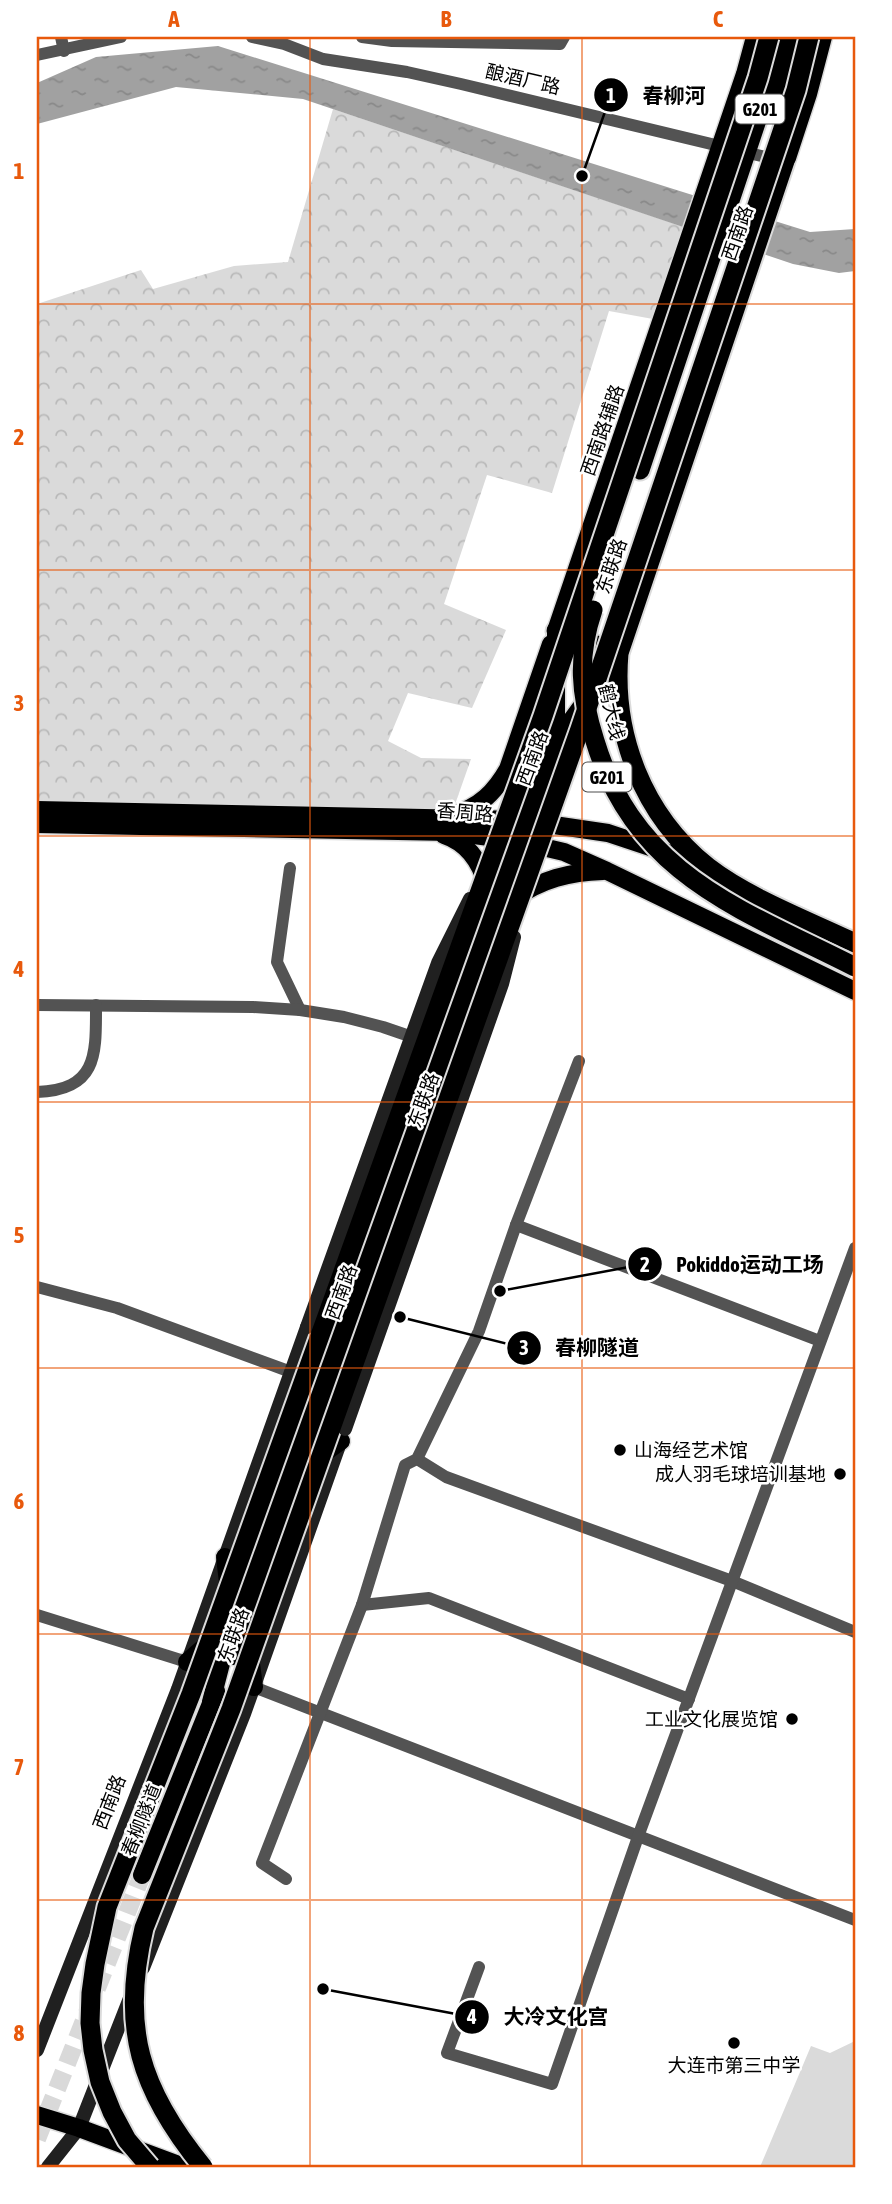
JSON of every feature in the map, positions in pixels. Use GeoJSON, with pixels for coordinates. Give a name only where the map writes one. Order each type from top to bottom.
{"type":"FeatureCollection","features":[{"type":"Feature","properties":{"kind":"highway","name":"东联路"},"geometry":{"type":"LineString","coordinates":[[150,2167],[128,2140],[112,2112],[100,2082],[93,2050],[91,1993],[107,1907],[200,1667],[495,851],[561,664],[758,78],[769,37]]}},
{"type":"Feature","properties":{"kind":"highway","name":"西南路"},"geometry":{"type":"LineString","coordinates":[[640,470],[770,82],[781,37]]}},
{"type":"Feature","properties":{"kind":"highway","name":"西南路"},"geometry":{"type":"LineString","coordinates":[[619,653],[785,161],[783,86],[795,37]]}},
{"type":"Feature","properties":{"kind":"highway","name":"东联路"},"geometry":{"type":"LineString","coordinates":[[203,2167],[158,2103],[141,2057],[134,2008],[137,1956],[144,1928],[235,1696],[580,729],[796,90],[809,37]]}},
{"type":"Feature","properties":{"kind":"highway","name":"鹤大线"},"geometry":{"type":"LineString","coordinates":[[640,470],[585,633],[582,655],[584,702],[607,777],[626,811],[651,844],[691,880],[716,896],[855,967]]}},
{"type":"Feature","properties":{"kind":"highway"},"geometry":{"type":"LineString","coordinates":[[556,631],[619,653]]}},
{"type":"Feature","properties":{"kind":"highway","name":"鹤大线"},"geometry":{"type":"LineString","coordinates":[[619,653],[617,678],[621,724],[631,760],[645,790],[667,825],[685,846],[709,868],[743,890]]}},
{"type":"Feature","properties":{"kind":"highway","name":"香周路"},"geometry":{"type":"LineString","coordinates":[[743,890],[855,943]]}},
{"type":"Feature","properties":{"kind":"main road","name":"西南路辅路"},"geometry":{"type":"LineString","coordinates":[[527,821],[562,723],[556,631],[746,74],[755,37]]}},
{"type":"Feature","properties":{"kind":"main road"},"geometry":{"type":"LineString","coordinates":[[785,161],[808,94],[823,37]]}},
{"type":"Feature","properties":{"kind":"main road"},"geometry":{"type":"LineString","coordinates":[[556,631],[508,769],[478,805],[439,825],[477,861],[495,909],[547,880],[588,871],[607,871]]}},
{"type":"Feature","properties":{"kind":"main road","name":"西南路"},"geometry":{"type":"LineString","coordinates":[[562,723],[619,653]]}},
{"type":"Feature","properties":{"kind":"main road","name":"香周路"},"geometry":{"type":"LineString","coordinates":[[37,810],[439,825],[519,841],[564,852],[607,871],[855,991]]}},
{"type":"Feature","properties":{"kind":"main road","name":"西南路"},"geometry":{"type":"LineString","coordinates":[[239,1623],[302,1469],[527,821]]}},
{"type":"Feature","properties":{"kind":"main road","name":"香周路"},"geometry":{"type":"LineString","coordinates":[[37,824],[439,825],[527,821],[608,833],[641,843],[677,856],[743,890]]}},
{"type":"Feature","properties":{"kind":"main road","name":"西南路"},"geometry":{"type":"LineString","coordinates":[[37,2050],[187,1662],[438,963],[495,851]]}},
{"type":"Feature","properties":{"kind":"main road"},"geometry":{"type":"LineString","coordinates":[[48,2167],[79,2128],[254,1687],[502,984],[532,862]]}},
{"type":"Feature","properties":{"kind":"main road","name":"西南路"},"geometry":{"type":"LineString","coordinates":[[211,1702],[439,1046],[495,909]]}},
{"type":"Feature","properties":{"kind":"main road"},"geometry":{"type":"LineString","coordinates":[[302,1469],[343,1435]]}},
{"type":"Feature","properties":{"kind":"main road"},"geometry":{"type":"LineString","coordinates":[[225,1557],[254,1687]]}},
{"type":"Feature","properties":{"kind":"main road"},"geometry":{"type":"LineString","coordinates":[[187,1662],[239,1623]]}},
{"type":"Feature","properties":{"kind":"main road","name":"春柳隧道"},"geometry":{"type":"LineString","coordinates":[[142,1875],[211,1702]]}},
{"type":"Feature","properties":{"kind":"main road"},"geometry":{"type":"LineString","coordinates":[[37,2115],[184,2167]]}},
{"type":"Feature","properties":{"kind":"street"},"geometry":{"type":"LineString","coordinates":[[61,37],[64,51]]}},
{"type":"Feature","properties":{"kind":"street"},"geometry":{"type":"LineString","coordinates":[[37,55],[121,37]]}},
{"type":"Feature","properties":{"kind":"street","name":"酿酒厂路"},"geometry":{"type":"LineString","coordinates":[[252,37],[284,44],[323,60],[448,81],[785,161]]}},
{"type":"Feature","properties":{"kind":"street"},"geometry":{"type":"LineString","coordinates":[[362,37],[392,41],[560,44],[564,37]]}},
{"type":"Feature","properties":{"kind":"street"},"geometry":{"type":"LineString","coordinates":[[290,868],[277,962],[300,1010]]}},
{"type":"Feature","properties":{"kind":"street"},"geometry":{"type":"LineString","coordinates":[[37,1005],[253,1007],[300,1010],[383,1027],[439,1046]]}},
{"type":"Feature","properties":{"kind":"street"},"geometry":{"type":"LineString","coordinates":[[37,1092],[66,1087],[85,1075],[93,1062],[96,1044],[96,1005]]}},
{"type":"Feature","properties":{"kind":"street"},"geometry":{"type":"LineString","coordinates":[[286,1879],[262,1863],[362,1605],[405,1465],[417,1459],[479,1331],[516,1225],[579,1061]]}},
{"type":"Feature","properties":{"kind":"street"},"geometry":{"type":"LineString","coordinates":[[516,1225],[820,1341]]}},
{"type":"Feature","properties":{"kind":"street"},"geometry":{"type":"LineString","coordinates":[[479,1967],[447,2053],[552,2084],[639,1835],[855,1248]]}},
{"type":"Feature","properties":{"kind":"street"},"geometry":{"type":"LineString","coordinates":[[37,1287],[117,1308],[291,1372]]}},
{"type":"Feature","properties":{"kind":"street"},"geometry":{"type":"LineString","coordinates":[[417,1459],[446,1477],[732,1581],[855,1632]]}},
{"type":"Feature","properties":{"kind":"street"},"geometry":{"type":"LineString","coordinates":[[362,1605],[429,1598],[689,1699]]}},
{"type":"Feature","properties":{"kind":"street"},"geometry":{"type":"LineString","coordinates":[[37,1615],[187,1662]]}},
{"type":"Feature","properties":{"kind":"street"},"geometry":{"type":"LineString","coordinates":[[254,1687],[855,1920]]}},
{"type":"Feature","properties":{"kind":"green space"},"geometry":{"type":"Polygon","coordinates":[[[333,109],[687,228],[653,319],[609,311],[552,493],[487,475],[444,604],[506,630],[472,708],[408,693],[388,741],[421,758],[471,759],[452,813],[37,802],[37,304],[141,270],[153,289],[234,266],[288,262],[333,109]]]}},
{"type":"Feature","properties":{"kind":"green space"},"geometry":{"type":"Polygon","coordinates":[[[855,2041],[855,2167],[760,2167],[811,2046],[830,2053],[855,2041]]]}},
{"type":"Feature","properties":{"kind":"water"},"geometry":{"type":"Polygon","coordinates":[[[218,46],[810,232],[855,229],[855,271],[839,273],[793,264],[303,99],[176,87],[37,124],[37,83],[96,57],[218,46]]]}},
{"type":"Feature","properties":{"kind":"tunnel"},"geometry":{"type":"LineString","coordinates":[[37,2139],[142,1875]]}},
{"type":"Feature","properties":{"kind":"place","name":"春柳河"},"geometry":{"type":"Point","coordinates":[582,176]}},
{"type":"Feature","properties":{"kind":"place","name":"Pokiddo运动工场"},"geometry":{"type":"Point","coordinates":[500,1291]}},
{"type":"Feature","properties":{"kind":"place","name":"春柳隧道"},"geometry":{"type":"Point","coordinates":[400,1317]}},
{"type":"Feature","properties":{"kind":"place","name":"山海经艺术馆"},"geometry":{"type":"Point","coordinates":[620,1450]}},
{"type":"Feature","properties":{"kind":"place","name":"成人羽毛球培训基地"},"geometry":{"type":"Point","coordinates":[840,1474]}},
{"type":"Feature","properties":{"kind":"place","name":"工业文化展览馆"},"geometry":{"type":"Point","coordinates":[792,1719]}},
{"type":"Feature","properties":{"kind":"place","name":"大冷文化宫"},"geometry":{"type":"Point","coordinates":[323,1989]}},
{"type":"Feature","properties":{"kind":"place","name":"大连市第三中学"},"geometry":{"type":"Point","coordinates":[734,2043]}}]}
